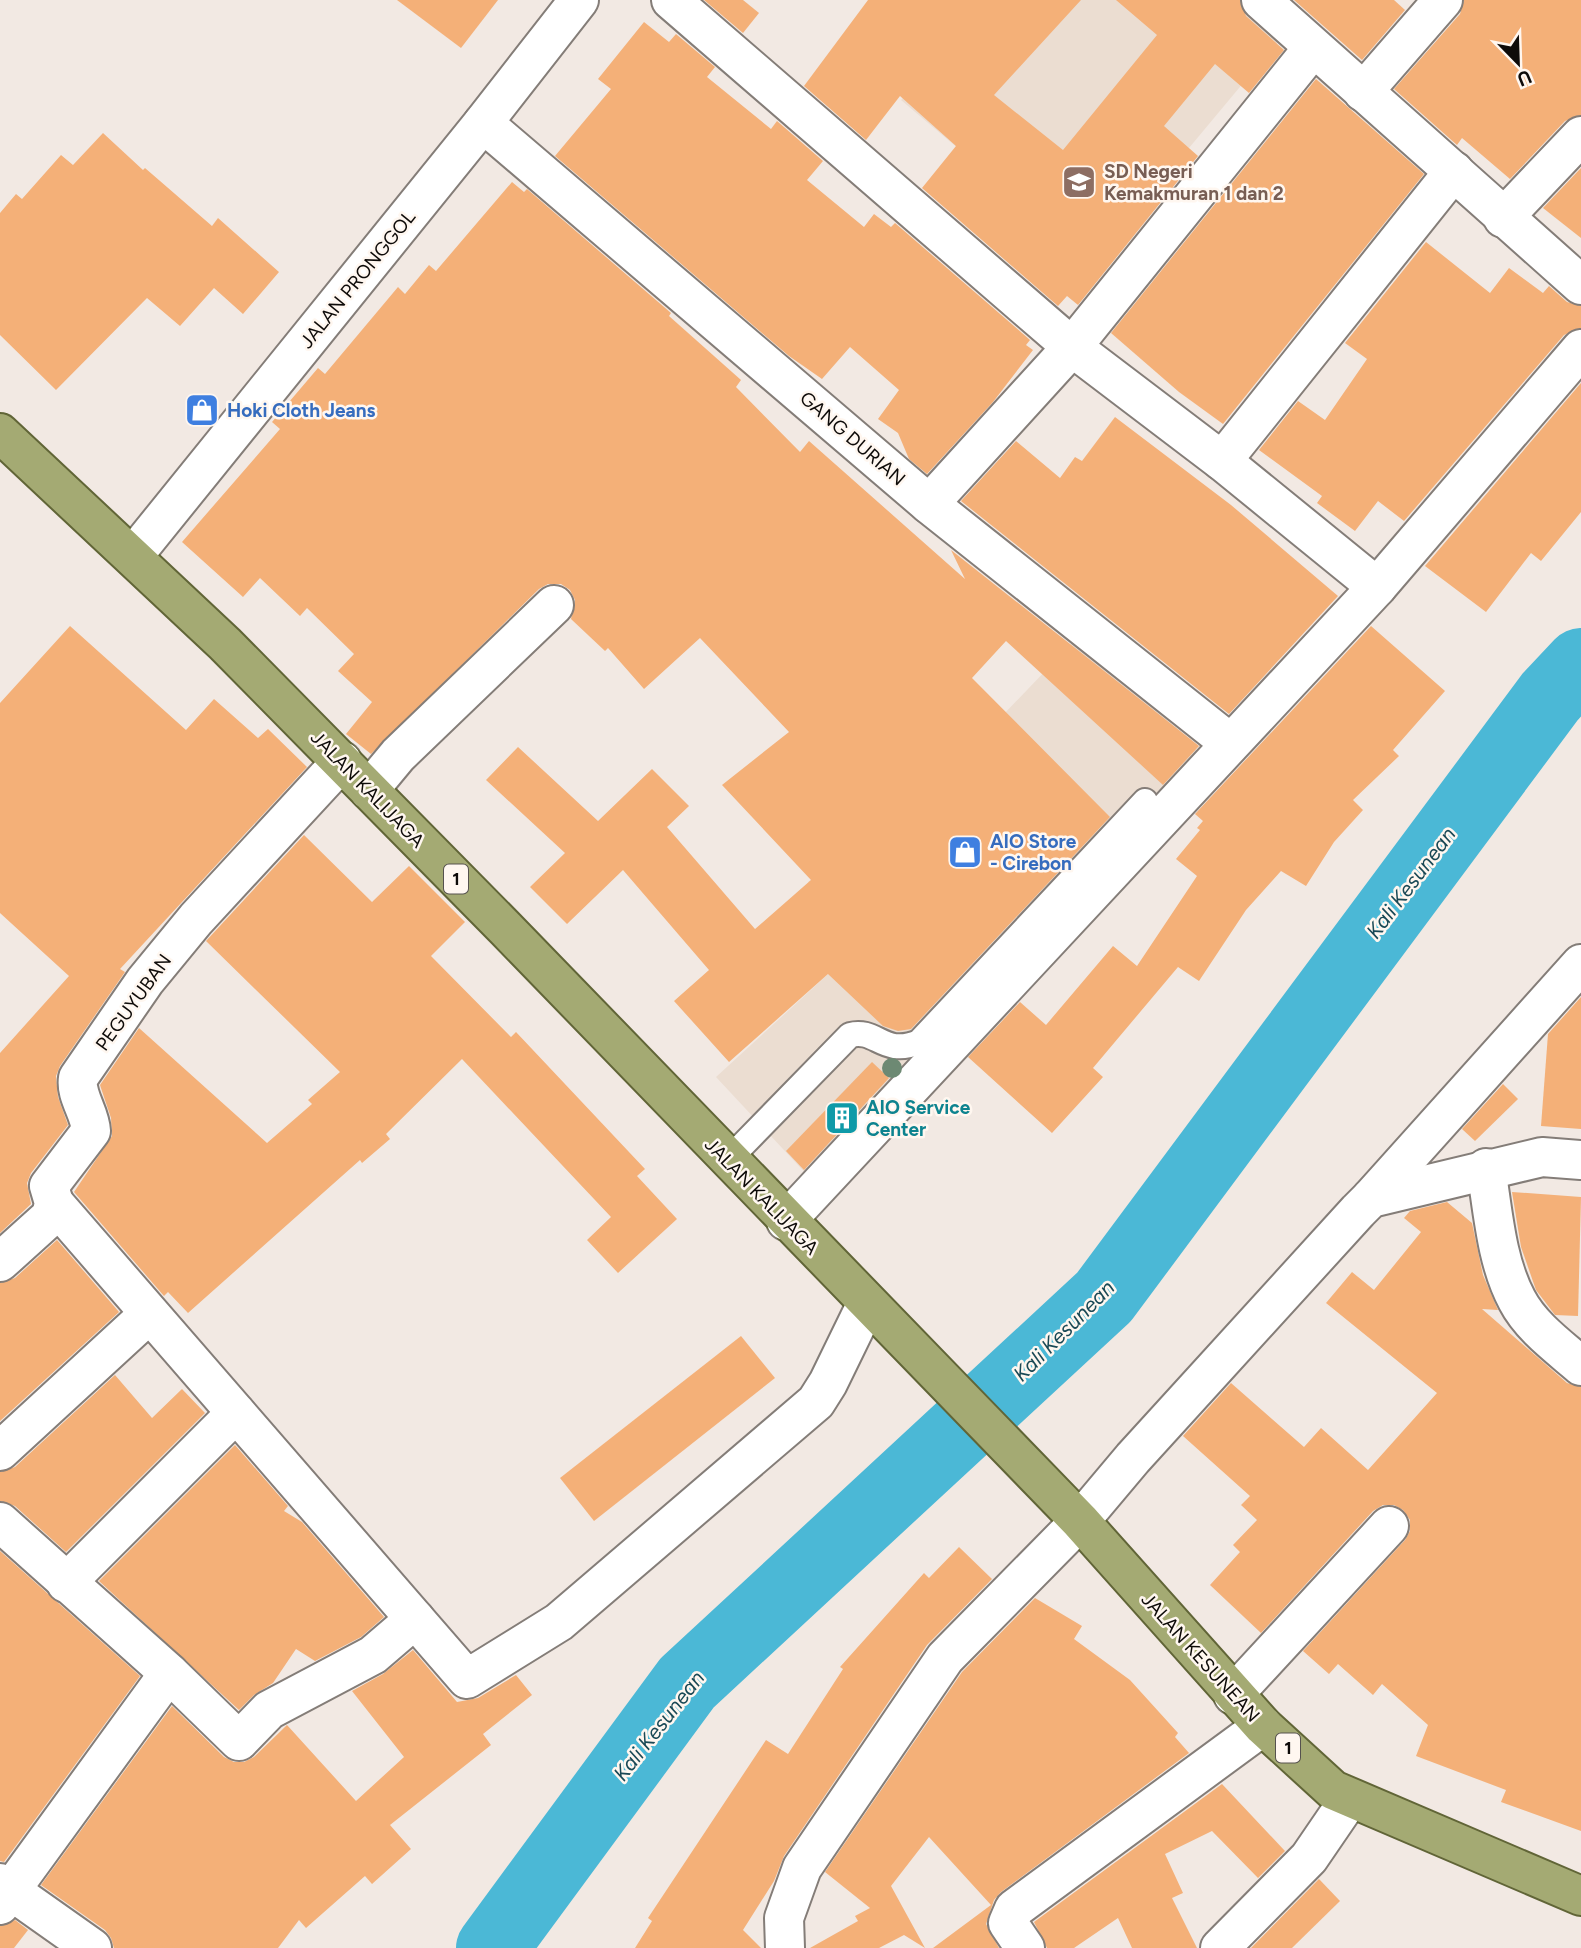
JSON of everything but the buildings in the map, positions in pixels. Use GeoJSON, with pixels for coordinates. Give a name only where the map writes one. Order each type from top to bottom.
{"type":"FeatureCollection","features":[{"type":"Feature","properties":{"kind":"highway","name":"JALAN KALIJAGA"},"geometry":{"type":"LineString","coordinates":[[0,433],[133,555],[341,761],[1072,1513]]}},
{"type":"Feature","properties":{"kind":"highway","name":"JALAN KESUNEAN"},"geometry":{"type":"LineString","coordinates":[[1072,1513],[1233,1695],[1334,1790],[1581,1896]]}},
{"type":"Feature","properties":{"kind":"street","name":"JALAN PRONGGOL"},"geometry":{"type":"LineString","coordinates":[[133,555],[483,123],[579,0]]}},
{"type":"Feature","properties":{"kind":"street"},"geometry":{"type":"LineString","coordinates":[[671,0],[1072,346],[1222,461],[1377,587]]}},
{"type":"Feature","properties":{"kind":"street"},"geometry":{"type":"LineString","coordinates":[[1261,0],[1581,285]]}},
{"type":"Feature","properties":{"kind":"street"},"geometry":{"type":"LineString","coordinates":[[1363,92],[1443,0]]}},
{"type":"Feature","properties":{"kind":"street"},"geometry":{"type":"LineString","coordinates":[[929,504],[1072,346],[1313,48]]}},
{"type":"Feature","properties":{"kind":"street","name":"GANG DURIAN"},"geometry":{"type":"LineString","coordinates":[[483,123],[929,504],[1230,743]]}},
{"type":"Feature","properties":{"kind":"street"},"geometry":{"type":"LineString","coordinates":[[1503,218],[1581,136]]}},
{"type":"Feature","properties":{"kind":"street"},"geometry":{"type":"LineString","coordinates":[[1222,461],[1454,171]]}},
{"type":"Feature","properties":{"kind":"street"},"geometry":{"type":"LineString","coordinates":[[786,1221],[1377,587],[1581,349]]}},
{"type":"Feature","properties":{"kind":"street"},"geometry":{"type":"LineString","coordinates":[[369,790],[398,755],[554,605]]}},
{"type":"Feature","properties":{"kind":"street","name":"PEGUYUBAN"},"geometry":{"type":"LineString","coordinates":[[0,1262],[51,1216],[54,1203],[49,1186],[92,1131],[88,1110],[77,1087],[78,1078],[153,971],[196,919],[341,761]]}},
{"type":"Feature","properties":{"kind":"street"},"geometry":{"type":"LineString","coordinates":[[785,1948],[783,1918],[802,1868],[937,1669],[1072,1513],[1133,1458],[1581,964]]}},
{"type":"Feature","properties":{"kind":"street"},"geometry":{"type":"LineString","coordinates":[[1371,1198],[1486,1168],[1542,1157],[1581,1160]]}},
{"type":"Feature","properties":{"kind":"street"},"geometry":{"type":"LineString","coordinates":[[1486,1168],[1500,1252],[1517,1300],[1534,1324],[1581,1366]]}},
{"type":"Feature","properties":{"kind":"street"},"geometry":{"type":"LineString","coordinates":[[54,1203],[467,1679],[559,1622],[816,1402],[867,1303]]}},
{"type":"Feature","properties":{"kind":"street"},"geometry":{"type":"LineString","coordinates":[[0,1451],[149,1314]]}},
{"type":"Feature","properties":{"kind":"street"},"geometry":{"type":"LineString","coordinates":[[66,1583],[236,1413]]}},
{"type":"Feature","properties":{"kind":"street"},"geometry":{"type":"LineString","coordinates":[[0,1522],[169,1673],[239,1741],[269,1710],[373,1655],[415,1619]]}},
{"type":"Feature","properties":{"kind":"street"},"geometry":{"type":"LineString","coordinates":[[1233,1695],[1389,1526]]}},
{"type":"Feature","properties":{"kind":"street"},"geometry":{"type":"LineString","coordinates":[[92,1948],[4,1893],[169,1673]]}},
{"type":"Feature","properties":{"kind":"street"},"geometry":{"type":"LineString","coordinates":[[1025,1948],[1009,1923],[1013,1909],[1263,1726]]}},
{"type":"Feature","properties":{"kind":"street"},"geometry":{"type":"LineString","coordinates":[[1220,1948],[1309,1858],[1350,1798]]}},
{"type":"Feature","properties":{"kind":"lane"},"geometry":{"type":"LineString","coordinates":[[727,1161],[850,1035],[865,1033],[891,1047],[906,1047],[919,1042],[1145,801]]}},
{"type":"Feature","properties":{"kind":"shaded area","name":"SD Negeri Kemakmuran 1 dan 2"},"geometry":{"type":"Polygon","coordinates":[[[992,0],[1245,0],[1285,33],[1093,263],[901,100],[992,0]]]}},
{"type":"Feature","properties":{"kind":"shaded area","name":"AIO Store - Cirebon"},"geometry":{"type":"Polygon","coordinates":[[[1073,642],[1196,744],[1196,759],[811,1179],[716,1077],[862,943],[808,882],[1002,716],[1073,642]]]}},
{"type":"Feature","properties":{"kind":"waterway","name":"Kali Kesunean"},"geometry":{"type":"LineString","coordinates":[[492,1948],[687,1683],[1104,1297],[1550,697],[1581,664]]}},
{"type":"Feature","properties":{"kind":"place","name":"SD Negeri Kemakmuran 1 dan 2"},"geometry":{"type":"Point","coordinates":[1079,182]}},
{"type":"Feature","properties":{"kind":"place","name":"Hoki Cloth Jeans"},"geometry":{"type":"Point","coordinates":[202,410]}},
{"type":"Feature","properties":{"kind":"place","name":"AIO Store - Cirebon"},"geometry":{"type":"Point","coordinates":[965,852]}},
{"type":"Feature","properties":{"kind":"place","name":"AIO Service Center"},"geometry":{"type":"Point","coordinates":[842,1118]}}]}
